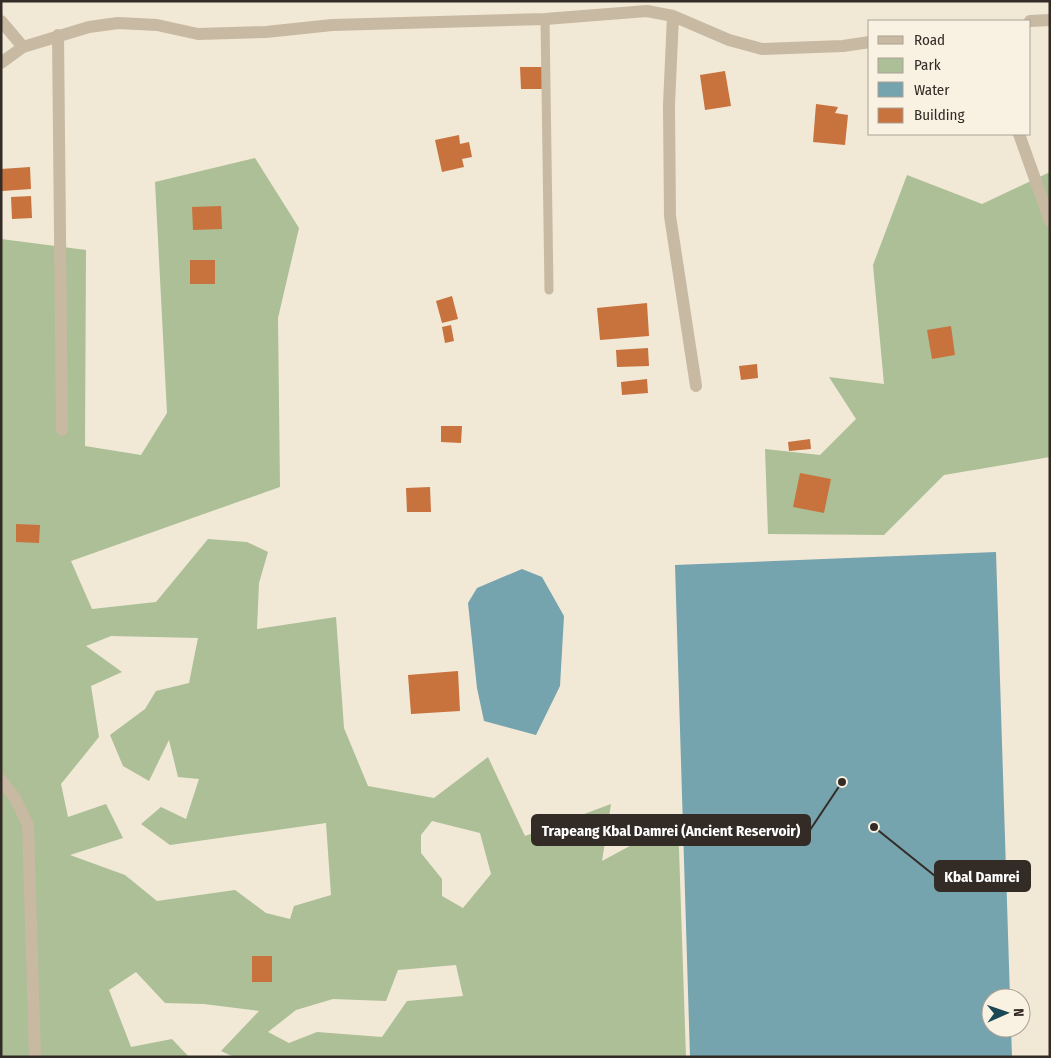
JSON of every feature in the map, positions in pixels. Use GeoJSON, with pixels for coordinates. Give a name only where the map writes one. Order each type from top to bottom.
{"type":"FeatureCollection","features":[{"type":"Feature","properties":{"kind":"street"},"geometry":{"type":"LineString","coordinates":[[1,63],[23,47],[58,35],[118,23],[157,24],[198,34],[266,32],[332,25],[545,19],[646,11],[673,16],[729,40],[762,49],[843,46],[868,42]]}},
{"type":"Feature","properties":{"kind":"street"},"geometry":{"type":"LineString","coordinates":[[673,16],[669,105],[670,216],[696,386]]}},
{"type":"Feature","properties":{"kind":"street"},"geometry":{"type":"LineString","coordinates":[[1031,22],[1050,20]]}},
{"type":"Feature","properties":{"kind":"street"},"geometry":{"type":"LineString","coordinates":[[1,21],[23,47]]}},
{"type":"Feature","properties":{"kind":"street"},"geometry":{"type":"LineString","coordinates":[[58,35],[62,430]]}},
{"type":"Feature","properties":{"kind":"street"},"geometry":{"type":"LineString","coordinates":[[1019,135],[1050,221]]}},
{"type":"Feature","properties":{"kind":"street"},"geometry":{"type":"LineString","coordinates":[[1,780],[15,798],[28,824],[35,1057]]}},
{"type":"Feature","properties":{"kind":"lane"},"geometry":{"type":"LineString","coordinates":[[545,19],[549,290]]}},
{"type":"Feature","properties":{"kind":"green space"},"geometry":{"type":"Polygon","coordinates":[[[255,158],[299,228],[278,318],[280,487],[71,561],[92,609],[156,602],[208,539],[247,542],[268,552],[259,583],[257,629],[336,617],[344,728],[368,786],[434,798],[488,757],[525,836],[611,804],[602,861],[678,820],[686,1057],[234,1057],[221,1051],[259,1011],[204,1004],[165,1003],[136,972],[109,990],[131,1047],[172,1039],[189,1057],[1,1057],[1,239],[86,250],[85,446],[141,455],[167,413],[155,182],[255,158]],[[111,636],[86,646],[122,672],[91,686],[99,737],[61,784],[68,817],[106,804],[123,838],[70,855],[125,875],[157,901],[235,890],[266,913],[290,919],[294,906],[331,895],[326,823],[170,845],[141,824],[161,807],[186,819],[199,779],[178,777],[169,740],[149,781],[123,766],[110,735],[145,709],[156,691],[189,683],[198,638],[111,636]],[[432,821],[421,835],[421,853],[442,879],[442,896],[463,908],[491,874],[480,833],[432,821]],[[456,965],[398,970],[386,1001],[333,999],[296,1010],[268,1032],[289,1043],[317,1032],[382,1037],[407,1001],[463,996],[456,965]]]}},
{"type":"Feature","properties":{"kind":"green space"},"geometry":{"type":"Polygon","coordinates":[[[1050,172],[1050,457],[944,475],[884,535],[768,534],[765,449],[820,455],[856,419],[829,377],[884,384],[873,265],[907,175],[982,204],[1050,172]]]}},
{"type":"Feature","properties":{"kind":"water"},"geometry":{"type":"Polygon","coordinates":[[[996,552],[1010,988],[981,988],[981,1038],[1011,1038],[1012,1057],[690,1057],[675,565],[996,552]]]}},
{"type":"Feature","properties":{"kind":"water"},"geometry":{"type":"Polygon","coordinates":[[[522,569],[542,577],[564,616],[560,686],[536,735],[484,721],[477,688],[468,603],[477,588],[522,569]]]}},
{"type":"Feature","properties":{"kind":"building"},"geometry":{"type":"Polygon","coordinates":[[[520,67],[542,67],[542,89],[521,89],[520,67]]]}},
{"type":"Feature","properties":{"kind":"building"},"geometry":{"type":"Polygon","coordinates":[[[725,71],[731,106],[705,110],[700,75],[725,71]]]}},
{"type":"Feature","properties":{"kind":"building"},"geometry":{"type":"Polygon","coordinates":[[[816,104],[838,107],[835,113],[848,115],[845,145],[813,142],[816,104]]]}},
{"type":"Feature","properties":{"kind":"building"},"geometry":{"type":"Polygon","coordinates":[[[459,135],[460,144],[469,142],[472,157],[462,159],[464,167],[442,172],[435,140],[459,135]]]}},
{"type":"Feature","properties":{"kind":"building"},"geometry":{"type":"Polygon","coordinates":[[[30,167],[31,189],[2,191],[1,169],[30,167]]]}},
{"type":"Feature","properties":{"kind":"building"},"geometry":{"type":"Polygon","coordinates":[[[31,196],[32,218],[12,219],[11,197],[31,196]]]}},
{"type":"Feature","properties":{"kind":"building"},"geometry":{"type":"Polygon","coordinates":[[[221,206],[222,229],[193,230],[192,207],[221,206]]]}},
{"type":"Feature","properties":{"kind":"building"},"geometry":{"type":"Polygon","coordinates":[[[190,260],[215,260],[215,284],[190,284],[190,260]]]}},
{"type":"Feature","properties":{"kind":"building"},"geometry":{"type":"Polygon","coordinates":[[[452,296],[458,319],[442,323],[436,301],[452,296]]]}},
{"type":"Feature","properties":{"kind":"building"},"geometry":{"type":"Polygon","coordinates":[[[647,303],[649,336],[600,340],[597,308],[647,303]]]}},
{"type":"Feature","properties":{"kind":"building"},"geometry":{"type":"Polygon","coordinates":[[[451,325],[454,341],[445,343],[442,327],[451,325]]]}},
{"type":"Feature","properties":{"kind":"building"},"geometry":{"type":"Polygon","coordinates":[[[951,326],[955,355],[932,359],[927,330],[951,326]]]}},
{"type":"Feature","properties":{"kind":"building"},"geometry":{"type":"Polygon","coordinates":[[[648,348],[649,366],[617,367],[616,350],[648,348]]]}},
{"type":"Feature","properties":{"kind":"building"},"geometry":{"type":"Polygon","coordinates":[[[757,364],[758,378],[741,380],[739,366],[757,364]]]}},
{"type":"Feature","properties":{"kind":"building"},"geometry":{"type":"Polygon","coordinates":[[[647,379],[648,393],[622,395],[621,382],[647,379]]]}},
{"type":"Feature","properties":{"kind":"building"},"geometry":{"type":"Polygon","coordinates":[[[441,426],[462,426],[461,443],[441,442],[441,426]]]}},
{"type":"Feature","properties":{"kind":"building"},"geometry":{"type":"Polygon","coordinates":[[[810,439],[811,449],[789,451],[788,442],[810,439]]]}},
{"type":"Feature","properties":{"kind":"building"},"geometry":{"type":"Polygon","coordinates":[[[800,473],[831,479],[824,513],[793,507],[800,473]]]}},
{"type":"Feature","properties":{"kind":"building"},"geometry":{"type":"Polygon","coordinates":[[[430,487],[431,512],[407,512],[406,488],[430,487]]]}},
{"type":"Feature","properties":{"kind":"building"},"geometry":{"type":"Polygon","coordinates":[[[16,524],[40,525],[39,543],[16,542],[16,524]]]}},
{"type":"Feature","properties":{"kind":"building"},"geometry":{"type":"Polygon","coordinates":[[[458,671],[460,711],[411,714],[408,675],[458,671]]]}},
{"type":"Feature","properties":{"kind":"building"},"geometry":{"type":"Polygon","coordinates":[[[252,956],[272,956],[272,982],[252,982],[252,956]]]}},
{"type":"Feature","properties":{"kind":"place","name":"Trapeang Kbal Damrei (Ancient Reservoir)"},"geometry":{"type":"Point","coordinates":[842,782]}},
{"type":"Feature","properties":{"kind":"place","name":"Kbal Damrei"},"geometry":{"type":"Point","coordinates":[874,827]}}]}
